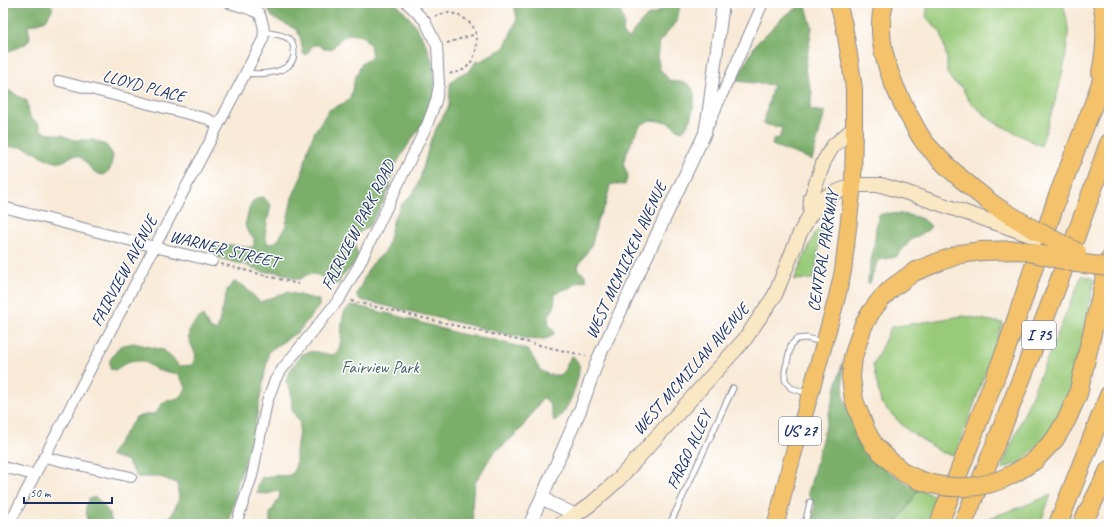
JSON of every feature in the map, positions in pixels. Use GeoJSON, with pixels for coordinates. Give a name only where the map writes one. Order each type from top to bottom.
{"type":"FeatureCollection","features":[{"type":"Feature","properties":{"kind":"highway"},"geometry":{"type":"LineString","coordinates":[[884,3],[881,26],[882,45],[886,60],[898,94],[923,141],[992,213],[1035,230],[1077,252]]}},
{"type":"Feature","properties":{"kind":"highway"},"geometry":{"type":"LineString","coordinates":[[1095,100],[1102,66],[1105,39],[1102,3]]}},
{"type":"Feature","properties":{"kind":"highway"},"geometry":{"type":"LineString","coordinates":[[939,524],[1008,344],[1058,198],[1109,60]]}},
{"type":"Feature","properties":{"kind":"highway","name":"I 75"},"geometry":{"type":"LineString","coordinates":[[963,524],[1000,435],[1045,319],[1109,143]]}},
{"type":"Feature","properties":{"kind":"highway"},"geometry":{"type":"LineString","coordinates":[[1109,262],[1078,394],[1068,419],[1055,439],[1034,461],[1012,475],[983,485],[946,487],[929,484],[904,473],[874,445],[866,431],[854,400],[851,377],[854,352],[863,326],[880,299],[892,288],[914,272],[960,254],[981,251],[1021,250],[1076,263],[1109,267]]}},
{"type":"Feature","properties":{"kind":"highway"},"geometry":{"type":"LineString","coordinates":[[1058,524],[1109,395]]}},
{"type":"Feature","properties":{"kind":"highway"},"geometry":{"type":"LineString","coordinates":[[1082,524],[1109,470]]}},
{"type":"Feature","properties":{"kind":"main road","name":"CENTRAL PARKWAY"},"geometry":{"type":"LineString","coordinates":[[776,524],[790,466],[825,343],[843,271],[853,185],[854,89],[844,25],[838,3]]}},
{"type":"Feature","properties":{"kind":"main road"},"geometry":{"type":"LineString","coordinates":[[810,214],[811,198],[824,161],[833,146],[854,128]]}},
{"type":"Feature","properties":{"kind":"main road"},"geometry":{"type":"LineString","coordinates":[[853,185],[881,185],[992,213]]}},
{"type":"Feature","properties":{"kind":"main road","name":"WEST MCMILLAN AVENUE"},"geometry":{"type":"LineString","coordinates":[[561,524],[592,503],[617,481],[745,339],[775,295],[800,233],[810,214],[827,196],[853,185]]}},
{"type":"Feature","properties":{"kind":"main road"},"geometry":{"type":"LineString","coordinates":[[1077,252],[1109,262]]}},
{"type":"Feature","properties":{"kind":"street"},"geometry":{"type":"LineString","coordinates":[[229,3],[259,13],[265,32]]}},
{"type":"Feature","properties":{"kind":"street","name":"FAIRVIEW PARK ROAD"},"geometry":{"type":"LineString","coordinates":[[236,524],[252,476],[267,402],[275,380],[340,298],[359,265],[427,125],[436,101],[439,85],[437,46],[425,21],[407,3]]}},
{"type":"Feature","properties":{"kind":"street","name":"WEST MCMICKEN AVENUE"},"geometry":{"type":"LineString","coordinates":[[530,524],[581,408],[598,359],[705,132],[723,3]]}},
{"type":"Feature","properties":{"kind":"street"},"geometry":{"type":"LineString","coordinates":[[705,132],[763,3]]}},
{"type":"Feature","properties":{"kind":"street","name":"FAIRVIEW AVENUE"},"geometry":{"type":"LineString","coordinates":[[9,524],[246,73],[265,32]]}},
{"type":"Feature","properties":{"kind":"street","name":"LLOYD PLACE"},"geometry":{"type":"LineString","coordinates":[[59,81],[208,119],[218,126]]}},
{"type":"Feature","properties":{"kind":"street","name":"WARNER STREET"},"geometry":{"type":"LineString","coordinates":[[3,207],[212,261]]}},
{"type":"Feature","properties":{"kind":"street"},"geometry":{"type":"LineString","coordinates":[[44,457],[131,477]]}},
{"type":"Feature","properties":{"kind":"street"},"geometry":{"type":"LineString","coordinates":[[3,467],[34,475]]}},
{"type":"Feature","properties":{"kind":"street"},"geometry":{"type":"LineString","coordinates":[[543,495],[549,502],[576,515]]}},
{"type":"Feature","properties":{"kind":"lane"},"geometry":{"type":"LineString","coordinates":[[246,73],[256,74],[272,72],[284,68],[291,63],[294,55],[294,45],[289,38],[265,32]]}},
{"type":"Feature","properties":{"kind":"lane"},"geometry":{"type":"LineString","coordinates":[[810,394],[791,388],[785,380],[785,371],[791,345],[797,339],[806,338],[825,343]]}},
{"type":"Feature","properties":{"kind":"lane","name":"FARGO ALLEY"},"geometry":{"type":"LineString","coordinates":[[670,524],[733,388]]}},
{"type":"Feature","properties":{"kind":"lane"},"geometry":{"type":"LineString","coordinates":[[805,524],[810,502]]}},
{"type":"Feature","properties":{"kind":"path"},"geometry":{"type":"LineString","coordinates":[[425,21],[449,12],[462,16],[473,27],[476,34],[476,54],[470,64],[463,70],[439,76]]}},
{"type":"Feature","properties":{"kind":"path"},"geometry":{"type":"LineString","coordinates":[[445,44],[476,34]]}},
{"type":"Feature","properties":{"kind":"path","name":"WARNER STREET"},"geometry":{"type":"LineString","coordinates":[[212,261],[298,284]]}},
{"type":"Feature","properties":{"kind":"path"},"geometry":{"type":"LineString","coordinates":[[340,298],[598,359]]}},
{"type":"Feature","properties":{"kind":"green space"},"geometry":{"type":"Polygon","coordinates":[[[3,3],[50,3],[53,8],[46,20],[28,26],[30,38],[27,43],[3,54],[3,3]]]}},
{"type":"Feature","properties":{"kind":"green space"},"geometry":{"type":"Polygon","coordinates":[[[262,3],[395,3],[415,25],[423,38],[433,67],[435,82],[434,97],[429,112],[396,165],[391,184],[373,219],[368,227],[356,237],[355,244],[358,260],[341,278],[339,283],[334,285],[318,275],[309,274],[301,279],[296,279],[278,272],[263,272],[246,265],[218,258],[214,255],[214,249],[220,246],[254,246],[254,238],[248,233],[245,225],[250,206],[253,201],[258,198],[263,197],[271,205],[265,233],[267,243],[272,244],[279,239],[286,225],[292,198],[302,175],[308,149],[315,131],[329,110],[346,102],[350,98],[355,78],[362,63],[372,56],[370,45],[363,36],[349,34],[341,38],[332,49],[324,49],[319,45],[313,45],[306,55],[303,54],[301,40],[297,30],[272,17],[266,5],[262,3]]]}},
{"type":"Feature","properties":{"kind":"green space"},"geometry":{"type":"Polygon","coordinates":[[[514,3],[614,3],[623,18],[624,35],[627,38],[630,38],[635,29],[647,16],[658,12],[669,3],[678,3],[680,7],[676,22],[660,41],[658,59],[660,69],[670,81],[681,82],[689,85],[694,96],[691,117],[682,131],[668,122],[650,120],[637,130],[625,157],[624,166],[628,175],[625,185],[611,184],[605,206],[598,218],[592,244],[578,266],[579,271],[585,275],[587,280],[579,282],[570,288],[559,291],[555,295],[554,308],[549,315],[548,323],[555,333],[552,336],[535,340],[361,300],[357,295],[368,270],[372,264],[385,252],[394,218],[402,204],[414,192],[419,182],[431,139],[449,106],[450,84],[461,74],[469,72],[476,61],[481,61],[504,48],[517,19],[514,3]]]}},
{"type":"Feature","properties":{"kind":"green space"},"geometry":{"type":"Polygon","coordinates":[[[805,3],[812,27],[805,70],[812,92],[810,110],[825,112],[812,160],[772,145],[774,138],[779,139],[782,128],[763,124],[773,85],[736,81],[756,44],[784,16],[805,3]]]}},
{"type":"Feature","properties":{"kind":"green space"},"geometry":{"type":"Polygon","coordinates":[[[928,3],[1063,3],[1068,30],[1065,62],[1041,146],[992,121],[968,100],[962,87],[953,82],[947,73],[947,59],[941,33],[926,17],[928,3]]]}},
{"type":"Feature","properties":{"kind":"green space"},"geometry":{"type":"Polygon","coordinates":[[[3,85],[6,89],[27,101],[30,118],[39,124],[41,130],[46,133],[62,135],[74,140],[93,140],[106,145],[113,155],[110,170],[103,175],[93,171],[79,157],[72,156],[62,162],[56,162],[23,147],[10,147],[3,139],[3,85]]]}},
{"type":"Feature","properties":{"kind":"green space"},"geometry":{"type":"Polygon","coordinates":[[[886,213],[904,214],[916,217],[927,222],[931,226],[928,230],[911,240],[896,257],[879,260],[870,283],[868,283],[879,215],[886,213]]]}},
{"type":"Feature","properties":{"kind":"green space"},"geometry":{"type":"Polygon","coordinates":[[[824,223],[813,279],[794,280],[815,233],[824,223]]]}},
{"type":"Feature","properties":{"kind":"green space"},"geometry":{"type":"Polygon","coordinates":[[[1082,275],[1094,279],[1084,335],[1070,393],[1050,433],[1020,463],[1001,469],[1082,275]]]}},
{"type":"Feature","properties":{"kind":"green space"},"geometry":{"type":"Polygon","coordinates":[[[234,282],[244,286],[260,302],[287,292],[319,300],[319,306],[299,331],[269,351],[253,436],[238,483],[229,524],[167,524],[179,499],[177,483],[160,477],[137,477],[127,461],[110,455],[136,417],[156,413],[163,402],[182,397],[186,387],[178,374],[157,370],[143,361],[129,361],[115,370],[110,369],[110,360],[120,346],[133,343],[164,350],[180,366],[192,365],[196,355],[188,334],[192,326],[202,315],[210,328],[217,331],[227,290],[234,282]]]}},
{"type":"Feature","properties":{"kind":"green space","name":"Fairview Park"},"geometry":{"type":"Polygon","coordinates":[[[352,305],[398,316],[460,334],[491,339],[523,348],[530,352],[540,370],[549,375],[560,375],[565,369],[571,356],[573,356],[578,363],[579,370],[574,391],[559,418],[554,421],[550,404],[544,398],[542,399],[521,429],[493,453],[475,483],[472,510],[474,524],[270,524],[270,514],[279,498],[280,492],[278,491],[267,494],[257,493],[258,485],[262,477],[266,478],[274,475],[290,475],[294,471],[296,463],[300,423],[292,410],[291,391],[286,382],[287,378],[294,364],[304,353],[317,352],[329,355],[336,354],[341,341],[342,320],[347,309],[352,305]]]}},
{"type":"Feature","properties":{"kind":"green space"},"geometry":{"type":"Polygon","coordinates":[[[963,316],[1003,323],[956,455],[942,453],[906,429],[881,403],[873,365],[891,327],[963,316]]]}},
{"type":"Feature","properties":{"kind":"green space"},"geometry":{"type":"Polygon","coordinates":[[[842,364],[844,398],[861,443],[891,473],[918,490],[906,510],[895,524],[811,524],[815,506],[808,493],[842,364]]]}},
{"type":"Feature","properties":{"kind":"green space"},"geometry":{"type":"Polygon","coordinates":[[[918,490],[941,497],[930,524],[895,524],[906,510],[918,490]]]}},
{"type":"Feature","properties":{"kind":"green space"},"geometry":{"type":"Polygon","coordinates":[[[1051,495],[1040,524],[981,524],[983,520],[1051,495]]]}},
{"type":"Feature","properties":{"kind":"green space"},"geometry":{"type":"Polygon","coordinates":[[[96,497],[108,511],[113,524],[89,524],[86,515],[86,505],[89,499],[96,497]]]}}]}
